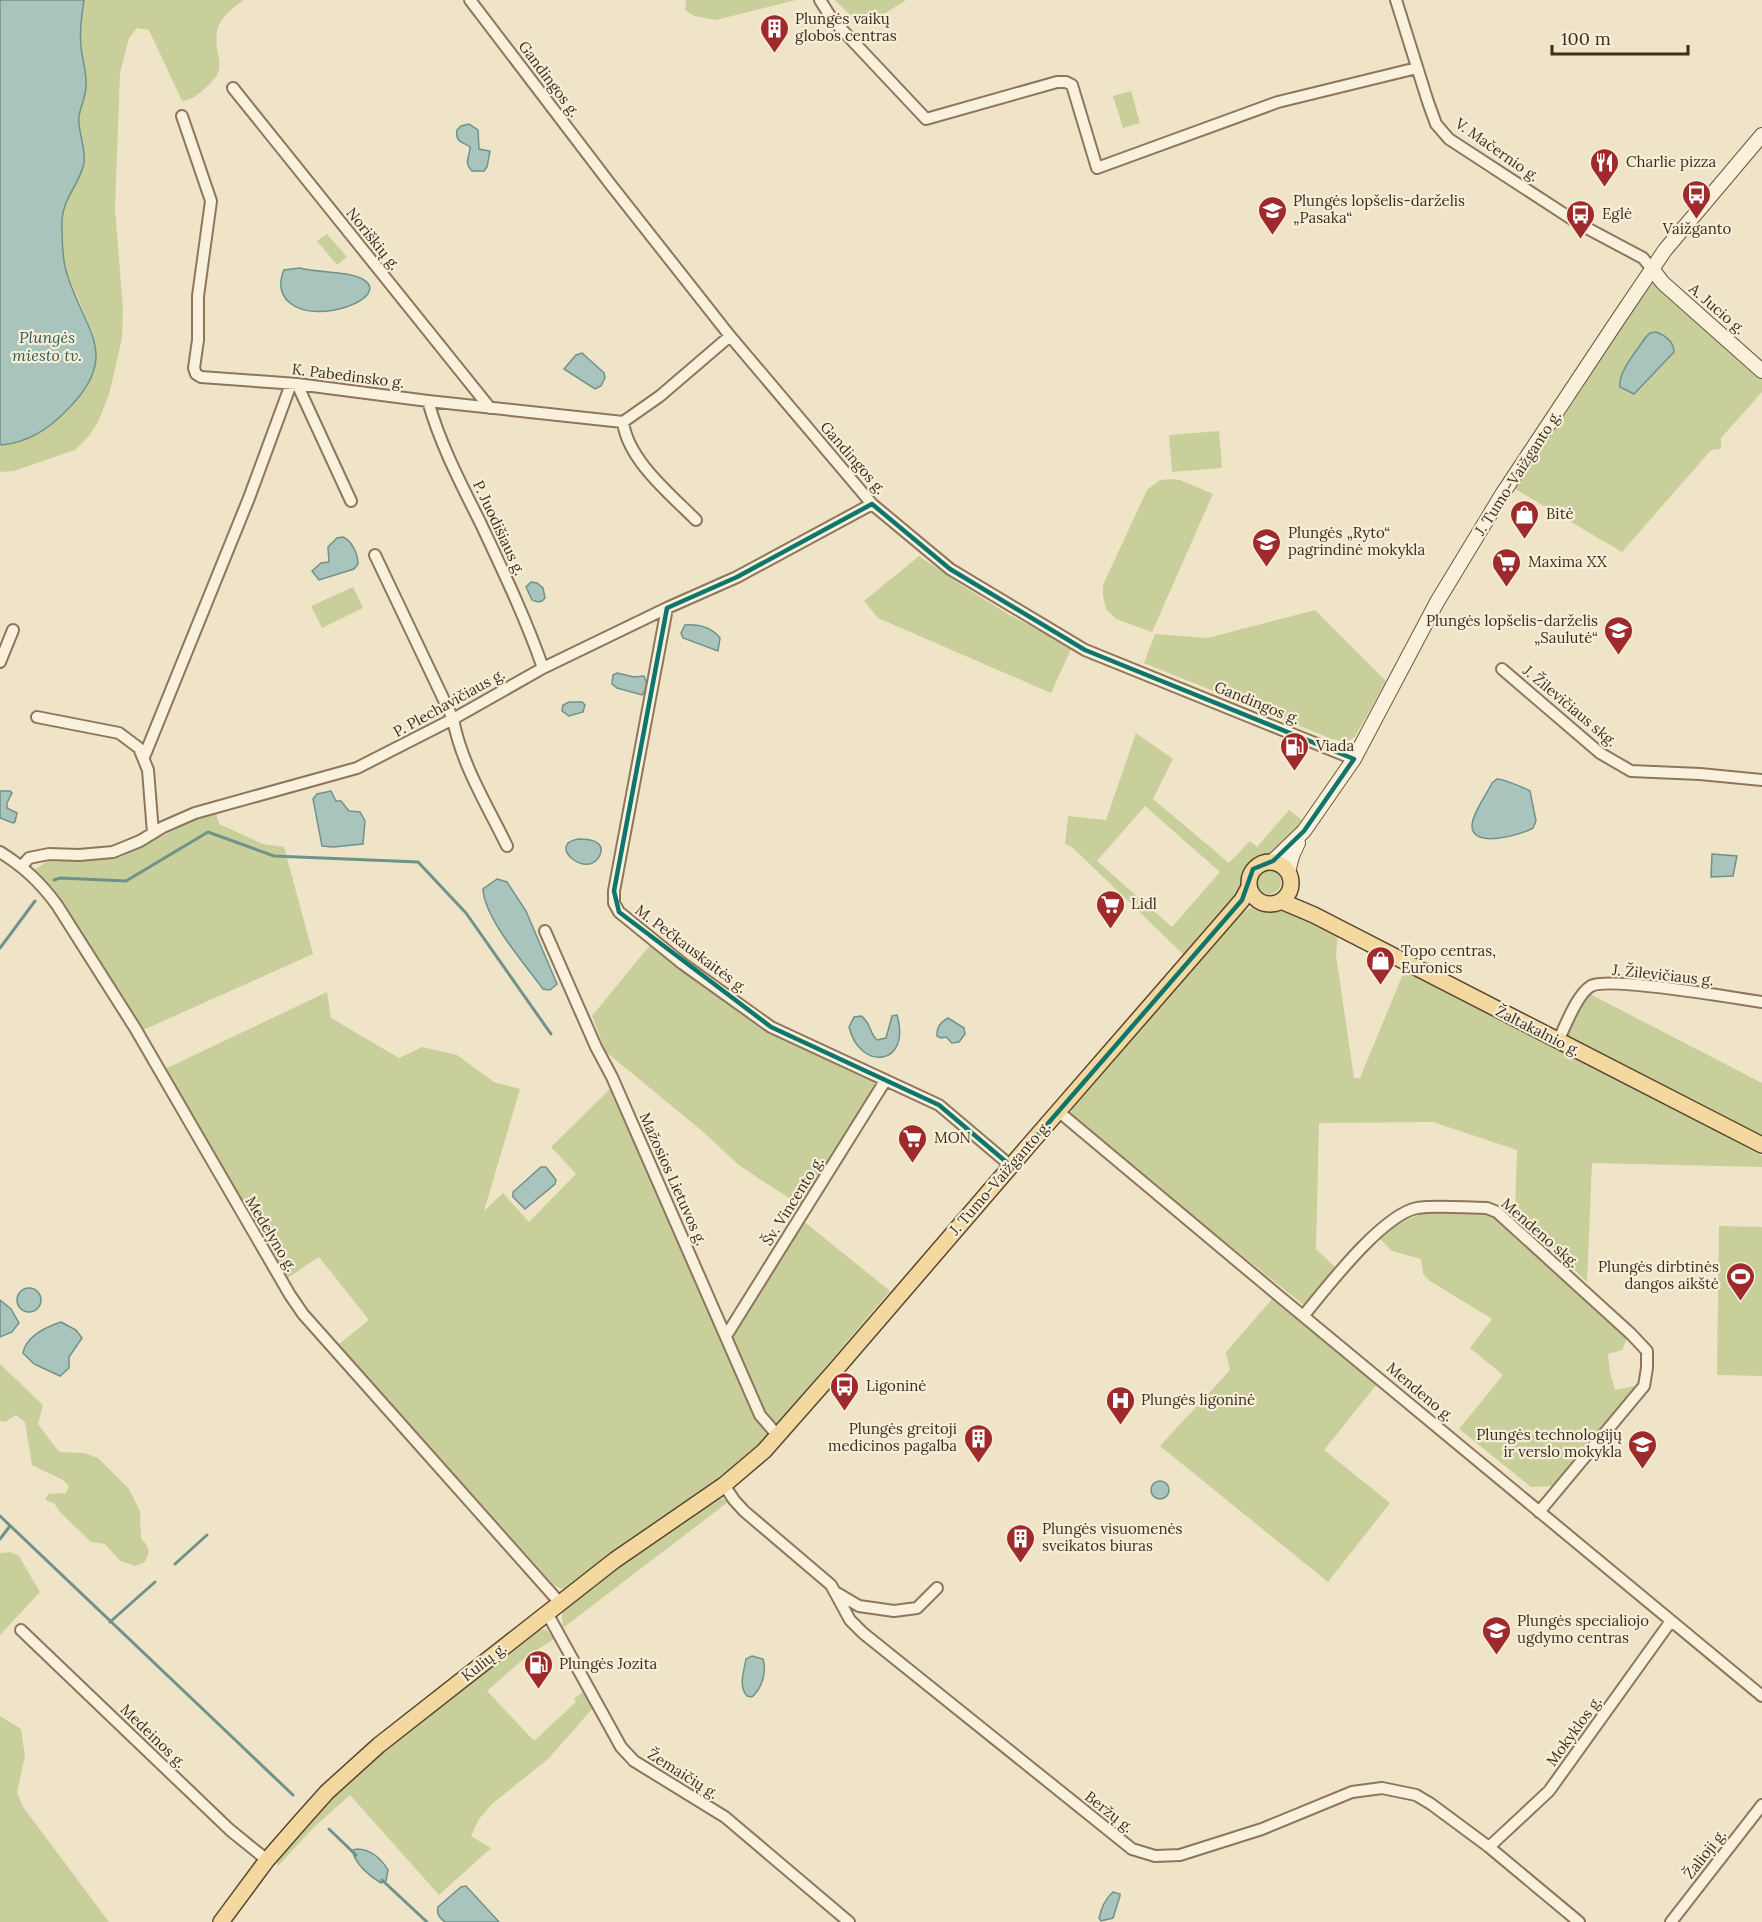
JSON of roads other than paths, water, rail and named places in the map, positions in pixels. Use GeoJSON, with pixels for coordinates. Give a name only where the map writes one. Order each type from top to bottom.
{"type":"FeatureCollection","features":[{"type":"Feature","properties":{"kind":"main road","name":"J. Tumo-Vaižganto g."},"geometry":{"type":"LineString","coordinates":[[1288,872],[1292,856],[1304,831],[1354,759],[1437,602],[1503,493],[1652,269],[1762,135]]}},
{"type":"Feature","properties":{"kind":"main road","name":"A. Jucio g."},"geometry":{"type":"LineString","coordinates":[[1652,269],[1663,283],[1762,371]]}},
{"type":"Feature","properties":{"kind":"main road","name":"J. Tumo-Vaižganto g."},"geometry":{"type":"LineString","coordinates":[[1273,861],[1304,831]]}},
{"type":"Feature","properties":{"kind":"main road"},"geometry":{"type":"LineString","coordinates":[[1273,861],[1288,872],[1291,880],[1285,895],[1270,904],[1258,900],[1249,887],[1253,869],[1266,862],[1273,861]]}},
{"type":"Feature","properties":{"kind":"main road","name":"J. Tumo-Vaižganto g."},"geometry":{"type":"LineString","coordinates":[[778,1436],[1242,900],[1249,887]]}},
{"type":"Feature","properties":{"kind":"main road","name":"Žaltakalnio g."},"geometry":{"type":"LineString","coordinates":[[1285,895],[1314,915],[1762,1145]]}},
{"type":"Feature","properties":{"kind":"main road","name":"J. Tumo-Vaižganto g."},"geometry":{"type":"LineString","coordinates":[[1223,922],[1258,900]]}},
{"type":"Feature","properties":{"kind":"main road","name":"Kulių g."},"geometry":{"type":"LineString","coordinates":[[221,1922],[267,1860],[327,1792],[379,1745],[643,1540],[724,1485],[747,1467],[778,1436]]}},
{"type":"Feature","properties":{"kind":"street","name":"Gandingos g."},"geometry":{"type":"LineString","coordinates":[[470,0],[730,336],[872,504],[950,569],[1085,650],[1354,759]]}},
{"type":"Feature","properties":{"kind":"street"},"geometry":{"type":"LineString","coordinates":[[820,0],[832,19],[926,119],[1057,82],[1072,85],[1097,168],[1278,102],[1417,68]]}},
{"type":"Feature","properties":{"kind":"street","name":"V. Mačernio g."},"geometry":{"type":"LineString","coordinates":[[1396,0],[1436,124],[1449,139],[1581,225],[1643,258],[1652,269]]}},
{"type":"Feature","properties":{"kind":"street","name":"Noriškių g."},"geometry":{"type":"LineString","coordinates":[[233,88],[490,408]]}},
{"type":"Feature","properties":{"kind":"street","name":"K. Pabedinsko g."},"geometry":{"type":"LineString","coordinates":[[182,116],[211,201],[198,296],[198,340],[194,368],[196,374],[201,377],[294,384],[623,422]]}},
{"type":"Feature","properties":{"kind":"street"},"geometry":{"type":"LineString","coordinates":[[696,520],[657,481],[634,453],[624,434],[623,422],[660,396],[730,336]]}},
{"type":"Feature","properties":{"kind":"street"},"geometry":{"type":"LineString","coordinates":[[294,384],[351,501]]}},
{"type":"Feature","properties":{"kind":"street"},"geometry":{"type":"LineString","coordinates":[[144,757],[294,384]]}},
{"type":"Feature","properties":{"kind":"street","name":"P. Juodišiaus g."},"geometry":{"type":"LineString","coordinates":[[428,401],[443,445],[503,570],[543,668]]}},
{"type":"Feature","properties":{"kind":"street","name":"P. Plechavičiaus g."},"geometry":{"type":"LineString","coordinates":[[22,866],[29,858],[49,854],[79,855],[113,852],[195,813],[357,768],[543,668],[737,577],[872,504]]}},
{"type":"Feature","properties":{"kind":"street"},"geometry":{"type":"LineString","coordinates":[[375,555],[453,718],[456,733],[474,777],[507,846]]}},
{"type":"Feature","properties":{"kind":"street","name":"M. Pečkauskaitės g."},"geometry":{"type":"LineString","coordinates":[[667,608],[616,885],[614,903],[619,912],[683,964],[771,1027],[939,1105],[1011,1166]]}},
{"type":"Feature","properties":{"kind":"street"},"geometry":{"type":"LineString","coordinates":[[0,662],[13,630]]}},
{"type":"Feature","properties":{"kind":"street","name":"J. Žilevičiaus skg."},"geometry":{"type":"LineString","coordinates":[[1502,669],[1600,753],[1631,771],[1762,780]]}},
{"type":"Feature","properties":{"kind":"street"},"geometry":{"type":"LineString","coordinates":[[37,717],[119,733],[139,748],[148,770],[153,833]]}},
{"type":"Feature","properties":{"kind":"street","name":"Medelyno g."},"geometry":{"type":"LineString","coordinates":[[0,852],[22,866],[57,905],[129,1018],[204,1150],[303,1314],[560,1603]]}},
{"type":"Feature","properties":{"kind":"street","name":"Mažosios Lietuvos g."},"geometry":{"type":"LineString","coordinates":[[545,931],[596,1047],[612,1077],[760,1415],[778,1436]]}},
{"type":"Feature","properties":{"kind":"street","name":"J. Žilevičiaus g."},"geometry":{"type":"LineString","coordinates":[[1557,1041],[1582,994],[1592,986],[1623,983],[1762,1002]]}},
{"type":"Feature","properties":{"kind":"street","name":"Šv. Vincento g."},"geometry":{"type":"LineString","coordinates":[[726,1336],[885,1081]]}},
{"type":"Feature","properties":{"kind":"street","name":"Mendeno g."},"geometry":{"type":"LineString","coordinates":[[1059,1111],[1264,1284],[1762,1696]]}},
{"type":"Feature","properties":{"kind":"street","name":"Mendeno skg."},"geometry":{"type":"LineString","coordinates":[[1304,1315],[1374,1234],[1400,1214],[1418,1208],[1487,1208],[1497,1212],[1647,1351],[1644,1386],[1539,1512]]}},
{"type":"Feature","properties":{"kind":"street","name":"Beržų g."},"geometry":{"type":"LineString","coordinates":[[724,1485],[744,1511],[824,1578],[837,1593],[850,1620],[863,1633],[1132,1849],[1155,1856],[1180,1855],[1262,1829],[1352,1792],[1382,1788],[1424,1800],[1490,1848],[1580,1922]]}},
{"type":"Feature","properties":{"kind":"street"},"geometry":{"type":"LineString","coordinates":[[837,1593],[859,1606],[894,1611],[917,1608],[937,1588]]}},
{"type":"Feature","properties":{"kind":"street","name":"Žemaičių g."},"geometry":{"type":"LineString","coordinates":[[548,1613],[621,1748],[634,1761],[724,1817],[849,1922]]}},
{"type":"Feature","properties":{"kind":"street","name":"Mokyklos g."},"geometry":{"type":"LineString","coordinates":[[1490,1848],[1549,1791],[1671,1622]]}},
{"type":"Feature","properties":{"kind":"street","name":"Medeinos g."},"geometry":{"type":"LineString","coordinates":[[21,1630],[230,1830],[267,1860]]}},
{"type":"Feature","properties":{"kind":"street","name":"Žalioji g."},"geometry":{"type":"LineString","coordinates":[[1671,1922],[1762,1805]]}},
{"type":"Feature","properties":{"kind":"water","name":"Plungės miesto tv."},"geometry":{"type":"Polygon","coordinates":[[[0,0],[84,0],[80,40],[86,86],[79,117],[84,163],[65,206],[62,239],[65,267],[94,341],[96,357],[93,373],[83,391],[65,412],[44,430],[29,438],[2,445],[0,444],[0,0]]]}},
{"type":"Feature","properties":{"kind":"water"},"geometry":{"type":"Polygon","coordinates":[[[469,124],[478,130],[479,149],[490,151],[484,171],[472,171],[469,168],[467,162],[470,147],[457,137],[457,130],[469,124]]]}},
{"type":"Feature","properties":{"kind":"water"},"geometry":{"type":"Polygon","coordinates":[[[300,268],[358,277],[370,287],[368,294],[360,301],[333,310],[317,312],[302,309],[286,299],[281,288],[284,270],[300,268]]]}},
{"type":"Feature","properties":{"kind":"water"},"geometry":{"type":"Polygon","coordinates":[[[1656,332],[1668,339],[1674,352],[1634,394],[1620,387],[1622,374],[1645,338],[1650,333],[1656,332]]]}},
{"type":"Feature","properties":{"kind":"water"},"geometry":{"type":"Polygon","coordinates":[[[582,353],[604,373],[605,378],[601,386],[595,389],[564,369],[576,355],[582,353]]]}},
{"type":"Feature","properties":{"kind":"water"},"geometry":{"type":"Polygon","coordinates":[[[343,537],[354,548],[358,564],[354,569],[319,580],[312,571],[321,563],[329,562],[328,547],[337,538],[343,537]]]}},
{"type":"Feature","properties":{"kind":"water"},"geometry":{"type":"Polygon","coordinates":[[[531,582],[543,588],[545,598],[542,601],[532,600],[526,587],[531,582]]]}},
{"type":"Feature","properties":{"kind":"water"},"geometry":{"type":"Polygon","coordinates":[[[685,625],[700,626],[713,631],[720,638],[718,651],[683,638],[681,633],[685,625]]]}},
{"type":"Feature","properties":{"kind":"water"},"geometry":{"type":"Polygon","coordinates":[[[617,673],[634,677],[644,676],[646,686],[642,695],[617,688],[612,684],[613,675],[617,673]]]}},
{"type":"Feature","properties":{"kind":"water"},"geometry":{"type":"Polygon","coordinates":[[[569,702],[582,702],[585,705],[583,712],[569,716],[562,711],[563,705],[569,702]]]}},
{"type":"Feature","properties":{"kind":"water"},"geometry":{"type":"Polygon","coordinates":[[[1497,779],[1530,791],[1536,821],[1533,828],[1508,837],[1488,839],[1474,833],[1472,826],[1474,816],[1492,783],[1497,779]]]}},
{"type":"Feature","properties":{"kind":"water"},"geometry":{"type":"Polygon","coordinates":[[[0,791],[12,793],[7,808],[17,813],[13,823],[0,818],[0,791]]]}},
{"type":"Feature","properties":{"kind":"water"},"geometry":{"type":"Polygon","coordinates":[[[331,791],[336,801],[341,801],[349,811],[360,812],[365,821],[363,844],[322,846],[313,799],[317,794],[331,791]]]}},
{"type":"Feature","properties":{"kind":"water"},"geometry":{"type":"Polygon","coordinates":[[[578,839],[598,843],[601,850],[595,862],[580,863],[568,854],[566,848],[569,842],[578,839]]]}},
{"type":"Feature","properties":{"kind":"water"},"geometry":{"type":"Polygon","coordinates":[[[1712,854],[1737,856],[1733,876],[1711,877],[1712,854]]]}},
{"type":"Feature","properties":{"kind":"water"},"geometry":{"type":"Polygon","coordinates":[[[497,879],[507,882],[526,911],[557,984],[550,990],[543,989],[507,941],[490,913],[483,889],[497,879]]]}},
{"type":"Feature","properties":{"kind":"water"},"geometry":{"type":"Polygon","coordinates":[[[897,1015],[900,1032],[897,1045],[891,1053],[883,1057],[873,1056],[863,1051],[855,1041],[849,1027],[854,1017],[864,1018],[877,1040],[886,1038],[892,1016],[897,1015]]]}},
{"type":"Feature","properties":{"kind":"water"},"geometry":{"type":"Polygon","coordinates":[[[948,1018],[964,1028],[965,1034],[959,1042],[952,1043],[946,1037],[937,1036],[939,1025],[948,1018]]]}},
{"type":"Feature","properties":{"kind":"water"},"geometry":{"type":"Polygon","coordinates":[[[541,1167],[546,1167],[556,1180],[555,1184],[525,1209],[513,1197],[513,1192],[541,1167]]]}},
{"type":"Feature","properties":{"kind":"water"},"geometry":{"type":"Polygon","coordinates":[[[29,1288],[34,1289],[40,1295],[40,1305],[34,1311],[29,1312],[24,1311],[18,1305],[17,1300],[18,1295],[24,1289],[29,1288]]]}},
{"type":"Feature","properties":{"kind":"water"},"geometry":{"type":"Polygon","coordinates":[[[0,1300],[11,1309],[19,1323],[12,1332],[0,1337],[0,1300]]]}},
{"type":"Feature","properties":{"kind":"water"},"geometry":{"type":"Polygon","coordinates":[[[61,1322],[76,1330],[82,1338],[69,1357],[69,1368],[60,1376],[34,1364],[23,1353],[32,1337],[61,1322]]]}},
{"type":"Feature","properties":{"kind":"water"},"geometry":{"type":"Polygon","coordinates":[[[1160,1481],[1166,1484],[1169,1490],[1166,1496],[1160,1499],[1154,1496],[1151,1490],[1154,1484],[1160,1481]]]}},
{"type":"Feature","properties":{"kind":"water"},"geometry":{"type":"Polygon","coordinates":[[[752,1656],[763,1659],[764,1674],[761,1684],[752,1697],[747,1696],[744,1692],[742,1683],[746,1659],[752,1656]]]}},
{"type":"Feature","properties":{"kind":"water"},"geometry":{"type":"Polygon","coordinates":[[[353,1850],[371,1852],[382,1862],[388,1870],[386,1881],[381,1883],[363,1869],[354,1855],[353,1850]]]}},
{"type":"Feature","properties":{"kind":"water"},"geometry":{"type":"Polygon","coordinates":[[[466,1886],[499,1922],[445,1922],[442,1919],[438,1914],[438,1907],[461,1887],[466,1886]]]}},
{"type":"Feature","properties":{"kind":"water"},"geometry":{"type":"Polygon","coordinates":[[[1113,1892],[1120,1896],[1113,1918],[1101,1921],[1099,1918],[1102,1907],[1113,1892]]]}},
{"type":"Feature","properties":{"kind":"waterway"},"geometry":{"type":"LineString","coordinates":[[54,880],[60,878],[126,881],[208,832],[274,856],[418,862],[466,913],[551,1034]]}},
{"type":"Feature","properties":{"kind":"waterway"},"geometry":{"type":"LineString","coordinates":[[0,948],[35,901]]}},
{"type":"Feature","properties":{"kind":"waterway"},"geometry":{"type":"LineString","coordinates":[[0,1516],[293,1795]]}},
{"type":"Feature","properties":{"kind":"waterway"},"geometry":{"type":"LineString","coordinates":[[0,1539],[10,1526]]}},
{"type":"Feature","properties":{"kind":"waterway"},"geometry":{"type":"LineString","coordinates":[[175,1564],[207,1535]]}},
{"type":"Feature","properties":{"kind":"waterway"},"geometry":{"type":"LineString","coordinates":[[110,1622],[155,1582]]}},
{"type":"Feature","properties":{"kind":"waterway"},"geometry":{"type":"LineString","coordinates":[[329,1829],[356,1855]]}},
{"type":"Feature","properties":{"kind":"waterway"},"geometry":{"type":"LineString","coordinates":[[382,1880],[427,1922]]}},
{"type":"Feature","properties":{"kind":"place","name":"Plungės vaikų globos centras"},"geometry":{"type":"Point","coordinates":[774,54]}},
{"type":"Feature","properties":{"kind":"place","name":"Charlie pizza"},"geometry":{"type":"Point","coordinates":[1605,188]}},
{"type":"Feature","properties":{"kind":"place","name":"Vaižganto"},"geometry":{"type":"Point","coordinates":[1697,220]}},
{"type":"Feature","properties":{"kind":"place","name":"Plungės lopšelis-darželis „Pasaka“"},"geometry":{"type":"Point","coordinates":[1272,236]}},
{"type":"Feature","properties":{"kind":"place","name":"Eglė"},"geometry":{"type":"Point","coordinates":[1581,240]}},
{"type":"Feature","properties":{"kind":"place","name":"Bitė"},"geometry":{"type":"Point","coordinates":[1525,540]}},
{"type":"Feature","properties":{"kind":"place","name":"Plungės „Ryto“ pagrindinė mokykla"},"geometry":{"type":"Point","coordinates":[1267,568]}},
{"type":"Feature","properties":{"kind":"place","name":"Maxima XX"},"geometry":{"type":"Point","coordinates":[1507,588]}},
{"type":"Feature","properties":{"kind":"place","name":"Plungės lopšelis-darželis „Saulutė“"},"geometry":{"type":"Point","coordinates":[1619,656]}},
{"type":"Feature","properties":{"kind":"place","name":"Viada"},"geometry":{"type":"Point","coordinates":[1295,772]}},
{"type":"Feature","properties":{"kind":"place","name":"Lidl"},"geometry":{"type":"Point","coordinates":[1110,930]}},
{"type":"Feature","properties":{"kind":"place","name":"Topo centras, Euronics"},"geometry":{"type":"Point","coordinates":[1380,986]}},
{"type":"Feature","properties":{"kind":"place","name":"MON"},"geometry":{"type":"Point","coordinates":[913,1164]}},
{"type":"Feature","properties":{"kind":"place","name":"Plungės dirbtinės dangos aikštė"},"geometry":{"type":"Point","coordinates":[1740,1302]}},
{"type":"Feature","properties":{"kind":"place","name":"Ligoninė"},"geometry":{"type":"Point","coordinates":[845,1412]}},
{"type":"Feature","properties":{"kind":"place","name":"Plungės ligoninė"},"geometry":{"type":"Point","coordinates":[1120,1426]}},
{"type":"Feature","properties":{"kind":"place","name":"Plungės greitoji medicinos pagalba"},"geometry":{"type":"Point","coordinates":[978,1464]}},
{"type":"Feature","properties":{"kind":"place","name":"Plungės technologijų ir verslo mokykla"},"geometry":{"type":"Point","coordinates":[1643,1470]}},
{"type":"Feature","properties":{"kind":"place","name":"Plungės visuomenės sveikatos biuras"},"geometry":{"type":"Point","coordinates":[1021,1564]}},
{"type":"Feature","properties":{"kind":"place","name":"Plungės specialiojo ugdymo centras"},"geometry":{"type":"Point","coordinates":[1496,1656]}},
{"type":"Feature","properties":{"kind":"place","name":"Plungės Jozita"},"geometry":{"type":"Point","coordinates":[538,1690]}}]}
